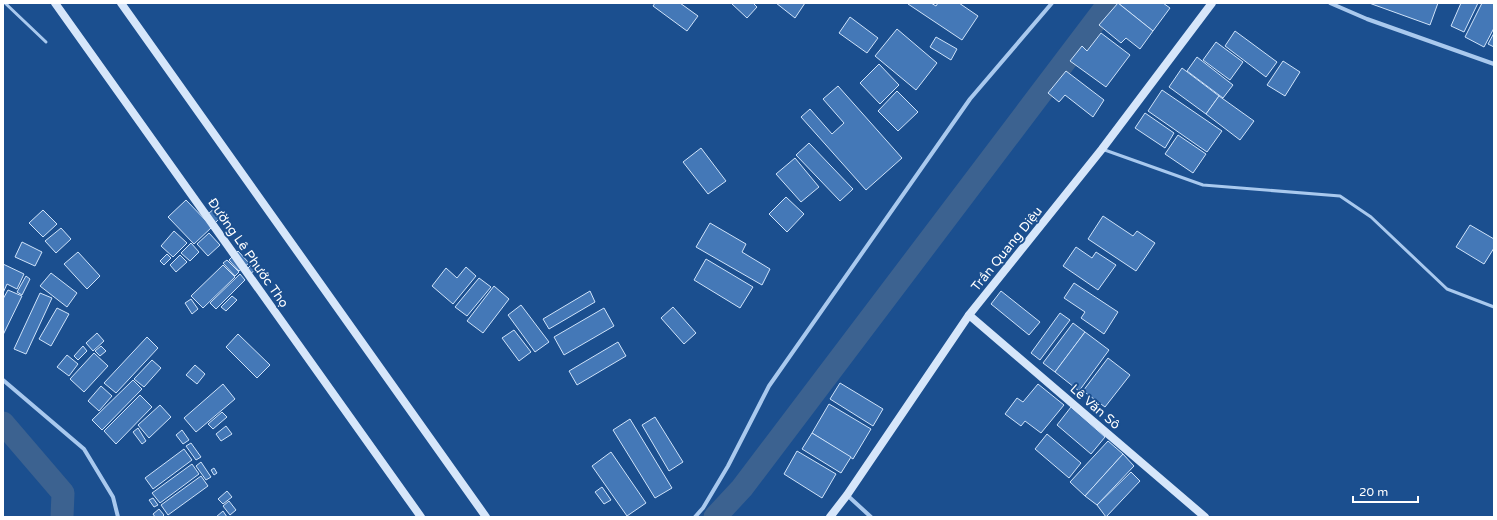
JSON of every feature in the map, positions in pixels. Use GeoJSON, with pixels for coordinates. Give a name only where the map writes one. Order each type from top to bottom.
{"type":"FeatureCollection","features":[{"type":"Feature","properties":{"kind":"street","name":"Đường Lê Phước Thọ"},"geometry":{"type":"LineString","coordinates":[[55,3],[421,517]]}},
{"type":"Feature","properties":{"kind":"street"},"geometry":{"type":"LineString","coordinates":[[121,3],[486,517]]}},
{"type":"Feature","properties":{"kind":"street"},"geometry":{"type":"LineString","coordinates":[[695,517],[703,508],[728,466],[769,386],[970,99],[1052,3]]}},
{"type":"Feature","properties":{"kind":"street","name":"Trần Quang Diệu"},"geometry":{"type":"LineString","coordinates":[[830,517],[847,495],[969,315],[1102,149],[1212,3]]}},
{"type":"Feature","properties":{"kind":"street"},"geometry":{"type":"LineString","coordinates":[[1330,3],[1367,19],[1494,64]]}},
{"type":"Feature","properties":{"kind":"street","name":"Lê Văn Sô"},"geometry":{"type":"LineString","coordinates":[[969,315],[1205,517]]}},
{"type":"Feature","properties":{"kind":"street"},"geometry":{"type":"LineString","coordinates":[[3,380],[84,449],[113,497],[118,517]]}},
{"type":"Feature","properties":{"kind":"street"},"geometry":{"type":"LineString","coordinates":[[847,495],[871,517]]}},
{"type":"Feature","properties":{"kind":"lane"},"geometry":{"type":"LineString","coordinates":[[5,3],[46,42]]}},
{"type":"Feature","properties":{"kind":"lane"},"geometry":{"type":"LineString","coordinates":[[1102,149],[1203,185],[1340,196],[1370,217],[1447,289],[1494,306]]}},
{"type":"Feature","properties":{"kind":"building"},"geometry":{"type":"Polygon","coordinates":[[[655,3],[680,3],[698,16],[687,31],[653,6],[655,3]]]}},
{"type":"Feature","properties":{"kind":"building"},"geometry":{"type":"Polygon","coordinates":[[[731,3],[753,3],[757,7],[747,18],[731,3]]]}},
{"type":"Feature","properties":{"kind":"building"},"geometry":{"type":"Polygon","coordinates":[[[776,3],[805,3],[795,18],[776,3]]]}},
{"type":"Feature","properties":{"kind":"building"},"geometry":{"type":"Polygon","coordinates":[[[931,3],[936,6],[938,3],[959,3],[978,16],[962,40],[908,4],[931,3]]]}},
{"type":"Feature","properties":{"kind":"building"},"geometry":{"type":"Polygon","coordinates":[[[1118,3],[1163,3],[1170,8],[1153,31],[1118,3]]]}},
{"type":"Feature","properties":{"kind":"building"},"geometry":{"type":"Polygon","coordinates":[[[1118,3],[1153,31],[1140,49],[1126,38],[1121,43],[1099,25],[1118,3]]]}},
{"type":"Feature","properties":{"kind":"building"},"geometry":{"type":"Polygon","coordinates":[[[1369,3],[1438,3],[1430,25],[1369,3]]]}},
{"type":"Feature","properties":{"kind":"building"},"geometry":{"type":"Polygon","coordinates":[[[1461,3],[1478,3],[1464,32],[1451,26],[1461,3]]]}},
{"type":"Feature","properties":{"kind":"building"},"geometry":{"type":"Polygon","coordinates":[[[1482,3],[1494,3],[1494,28],[1484,47],[1465,37],[1482,3]]]}},
{"type":"Feature","properties":{"kind":"building"},"geometry":{"type":"Polygon","coordinates":[[[850,17],[878,38],[867,53],[839,33],[850,17]]]}},
{"type":"Feature","properties":{"kind":"building"},"geometry":{"type":"Polygon","coordinates":[[[897,29],[937,63],[916,90],[875,56],[897,29]]]}},
{"type":"Feature","properties":{"kind":"building"},"geometry":{"type":"Polygon","coordinates":[[[1235,31],[1277,62],[1266,77],[1225,46],[1235,31]]]}},
{"type":"Feature","properties":{"kind":"building"},"geometry":{"type":"Polygon","coordinates":[[[1101,33],[1130,55],[1106,87],[1070,61],[1082,46],[1087,51],[1101,33]]]}},
{"type":"Feature","properties":{"kind":"building"},"geometry":{"type":"Polygon","coordinates":[[[1494,33],[1494,47],[1488,44],[1494,33]]]}},
{"type":"Feature","properties":{"kind":"building"},"geometry":{"type":"Polygon","coordinates":[[[936,37],[957,49],[951,60],[930,47],[936,37]]]}},
{"type":"Feature","properties":{"kind":"building"},"geometry":{"type":"Polygon","coordinates":[[[1216,42],[1243,62],[1230,80],[1203,60],[1216,42]]]}},
{"type":"Feature","properties":{"kind":"building"},"geometry":{"type":"Polygon","coordinates":[[[1197,57],[1233,85],[1223,98],[1187,71],[1197,57]]]}},
{"type":"Feature","properties":{"kind":"building"},"geometry":{"type":"Polygon","coordinates":[[[1283,61],[1300,72],[1285,96],[1267,85],[1283,61]]]}},
{"type":"Feature","properties":{"kind":"building"},"geometry":{"type":"Polygon","coordinates":[[[879,64],[899,85],[880,104],[860,83],[879,64]]]}},
{"type":"Feature","properties":{"kind":"building"},"geometry":{"type":"Polygon","coordinates":[[[1182,68],[1219,96],[1206,114],[1169,87],[1182,68]]]}},
{"type":"Feature","properties":{"kind":"building"},"geometry":{"type":"Polygon","coordinates":[[[1066,71],[1104,100],[1093,117],[1065,95],[1059,102],[1048,93],[1066,71]]]}},
{"type":"Feature","properties":{"kind":"building"},"geometry":{"type":"Polygon","coordinates":[[[838,86],[902,158],[866,190],[801,117],[810,109],[832,134],[844,123],[823,99],[838,86]]]}},
{"type":"Feature","properties":{"kind":"building"},"geometry":{"type":"Polygon","coordinates":[[[1162,90],[1222,131],[1207,152],[1148,111],[1162,90]]]}},
{"type":"Feature","properties":{"kind":"building"},"geometry":{"type":"Polygon","coordinates":[[[897,91],[918,112],[898,131],[878,111],[897,91]]]}},
{"type":"Feature","properties":{"kind":"building"},"geometry":{"type":"Polygon","coordinates":[[[1219,96],[1254,121],[1240,140],[1206,114],[1219,96]]]}},
{"type":"Feature","properties":{"kind":"building"},"geometry":{"type":"Polygon","coordinates":[[[1145,113],[1174,133],[1165,148],[1135,128],[1145,113]]]}},
{"type":"Feature","properties":{"kind":"building"},"geometry":{"type":"Polygon","coordinates":[[[1178,135],[1206,154],[1193,173],[1165,154],[1178,135]]]}},
{"type":"Feature","properties":{"kind":"building"},"geometry":{"type":"Polygon","coordinates":[[[809,143],[853,189],[840,201],[796,155],[809,143]]]}},
{"type":"Feature","properties":{"kind":"building"},"geometry":{"type":"Polygon","coordinates":[[[701,148],[726,181],[708,194],[683,162],[701,148]]]}},
{"type":"Feature","properties":{"kind":"building"},"geometry":{"type":"Polygon","coordinates":[[[795,158],[819,187],[801,202],[776,174],[795,158]]]}},
{"type":"Feature","properties":{"kind":"building"},"geometry":{"type":"Polygon","coordinates":[[[786,197],[804,214],[787,232],[769,214],[786,197]]]}},
{"type":"Feature","properties":{"kind":"building"},"geometry":{"type":"Polygon","coordinates":[[[186,200],[212,227],[194,244],[168,217],[186,200]]]}},
{"type":"Feature","properties":{"kind":"building"},"geometry":{"type":"Polygon","coordinates":[[[216,207],[223,215],[215,223],[208,214],[216,207]]]}},
{"type":"Feature","properties":{"kind":"building"},"geometry":{"type":"Polygon","coordinates":[[[43,210],[57,224],[43,237],[29,223],[43,210]]]}},
{"type":"Feature","properties":{"kind":"building"},"geometry":{"type":"Polygon","coordinates":[[[1103,216],[1133,236],[1137,231],[1155,243],[1136,271],[1088,239],[1103,216]]]}},
{"type":"Feature","properties":{"kind":"building"},"geometry":{"type":"Polygon","coordinates":[[[710,223],[746,244],[742,252],[770,269],[762,285],[696,247],[710,223]]]}},
{"type":"Feature","properties":{"kind":"building"},"geometry":{"type":"Polygon","coordinates":[[[1470,225],[1494,239],[1494,248],[1484,264],[1456,247],[1470,225]]]}},
{"type":"Feature","properties":{"kind":"building"},"geometry":{"type":"Polygon","coordinates":[[[61,228],[71,239],[56,253],[45,241],[61,228]]]}},
{"type":"Feature","properties":{"kind":"building"},"geometry":{"type":"Polygon","coordinates":[[[174,231],[187,243],[173,257],[161,246],[174,231]]]}},
{"type":"Feature","properties":{"kind":"building"},"geometry":{"type":"Polygon","coordinates":[[[209,233],[220,245],[208,256],[197,244],[209,233]]]}},
{"type":"Feature","properties":{"kind":"building"},"geometry":{"type":"Polygon","coordinates":[[[22,242],[42,252],[35,266],[15,257],[22,242]]]}},
{"type":"Feature","properties":{"kind":"building"},"geometry":{"type":"Polygon","coordinates":[[[191,243],[199,252],[190,261],[181,253],[191,243]]]}},
{"type":"Feature","properties":{"kind":"building"},"geometry":{"type":"Polygon","coordinates":[[[1076,247],[1092,258],[1096,252],[1116,265],[1098,290],[1063,266],[1076,247]]]}},
{"type":"Feature","properties":{"kind":"building"},"geometry":{"type":"Polygon","coordinates":[[[238,251],[249,263],[239,271],[229,260],[238,251]]]}},
{"type":"Feature","properties":{"kind":"building"},"geometry":{"type":"Polygon","coordinates":[[[78,252],[100,276],[87,289],[64,264],[78,252]]]}},
{"type":"Feature","properties":{"kind":"building"},"geometry":{"type":"Polygon","coordinates":[[[167,254],[171,258],[164,265],[160,261],[167,254]]]}},
{"type":"Feature","properties":{"kind":"building"},"geometry":{"type":"Polygon","coordinates":[[[180,255],[187,262],[176,272],[170,265],[180,255]]]}},
{"type":"Feature","properties":{"kind":"building"},"geometry":{"type":"Polygon","coordinates":[[[706,259],[753,287],[740,308],[694,280],[706,259]]]}},
{"type":"Feature","properties":{"kind":"building"},"geometry":{"type":"Polygon","coordinates":[[[227,260],[239,272],[235,276],[223,263],[227,260]]]}},
{"type":"Feature","properties":{"kind":"building"},"geometry":{"type":"Polygon","coordinates":[[[253,263],[257,268],[247,277],[243,273],[253,263]]]}},
{"type":"Feature","properties":{"kind":"building"},"geometry":{"type":"Polygon","coordinates":[[[3,264],[24,274],[17,289],[7,284],[3,293],[3,264]]]}},
{"type":"Feature","properties":{"kind":"building"},"geometry":{"type":"Polygon","coordinates":[[[223,265],[235,277],[203,308],[191,296],[223,265]]]}},
{"type":"Feature","properties":{"kind":"building"},"geometry":{"type":"Polygon","coordinates":[[[466,267],[476,276],[453,304],[432,286],[446,268],[457,278],[466,267]]]}},
{"type":"Feature","properties":{"kind":"building"},"geometry":{"type":"Polygon","coordinates":[[[51,273],[77,293],[67,307],[40,286],[51,273]]]}},
{"type":"Feature","properties":{"kind":"building"},"geometry":{"type":"Polygon","coordinates":[[[240,274],[245,280],[216,309],[210,303],[240,274]]]}},
{"type":"Feature","properties":{"kind":"building"},"geometry":{"type":"Polygon","coordinates":[[[26,276],[30,279],[22,295],[17,292],[26,276]]]}},
{"type":"Feature","properties":{"kind":"building"},"geometry":{"type":"Polygon","coordinates":[[[479,278],[491,287],[467,316],[455,307],[479,278]]]}},
{"type":"Feature","properties":{"kind":"building"},"geometry":{"type":"Polygon","coordinates":[[[1074,283],[1118,312],[1104,334],[1081,318],[1085,312],[1064,298],[1074,283]]]}},
{"type":"Feature","properties":{"kind":"building"},"geometry":{"type":"Polygon","coordinates":[[[494,286],[509,299],[483,333],[467,321],[494,286]]]}},
{"type":"Feature","properties":{"kind":"building"},"geometry":{"type":"Polygon","coordinates":[[[8,290],[22,296],[3,335],[3,299],[8,290]]]}},
{"type":"Feature","properties":{"kind":"building"},"geometry":{"type":"Polygon","coordinates":[[[590,291],[595,302],[549,329],[543,319],[590,291]]]}},
{"type":"Feature","properties":{"kind":"building"},"geometry":{"type":"Polygon","coordinates":[[[1001,291],[1040,322],[1029,335],[991,304],[1001,291]]]}},
{"type":"Feature","properties":{"kind":"building"},"geometry":{"type":"Polygon","coordinates":[[[40,293],[52,298],[26,354],[14,349],[40,293]]]}},
{"type":"Feature","properties":{"kind":"building"},"geometry":{"type":"Polygon","coordinates":[[[232,296],[237,300],[226,311],[221,307],[232,296]]]}},
{"type":"Feature","properties":{"kind":"building"},"geometry":{"type":"Polygon","coordinates":[[[191,299],[198,309],[192,314],[185,303],[191,299]]]}},
{"type":"Feature","properties":{"kind":"building"},"geometry":{"type":"Polygon","coordinates":[[[521,305],[549,342],[535,352],[508,315],[521,305]]]}},
{"type":"Feature","properties":{"kind":"building"},"geometry":{"type":"Polygon","coordinates":[[[673,307],[696,333],[684,344],[661,318],[673,307]]]}},
{"type":"Feature","properties":{"kind":"building"},"geometry":{"type":"Polygon","coordinates":[[[57,308],[69,314],[51,346],[39,339],[57,308]]]}},
{"type":"Feature","properties":{"kind":"building"},"geometry":{"type":"Polygon","coordinates":[[[604,308],[614,326],[564,355],[554,337],[604,308]]]}},
{"type":"Feature","properties":{"kind":"building"},"geometry":{"type":"Polygon","coordinates":[[[1060,313],[1070,320],[1040,360],[1031,353],[1060,313]]]}},
{"type":"Feature","properties":{"kind":"building"},"geometry":{"type":"Polygon","coordinates":[[[1073,323],[1085,332],[1055,372],[1043,363],[1073,323]]]}},
{"type":"Feature","properties":{"kind":"building"},"geometry":{"type":"Polygon","coordinates":[[[514,330],[531,352],[519,361],[502,338],[514,330]]]}},
{"type":"Feature","properties":{"kind":"building"},"geometry":{"type":"Polygon","coordinates":[[[1085,332],[1109,350],[1079,391],[1055,372],[1085,332]]]}},
{"type":"Feature","properties":{"kind":"building"},"geometry":{"type":"Polygon","coordinates":[[[97,333],[104,341],[93,351],[86,343],[97,333]]]}},
{"type":"Feature","properties":{"kind":"building"},"geometry":{"type":"Polygon","coordinates":[[[238,334],[270,365],[257,378],[226,347],[238,334]]]}},
{"type":"Feature","properties":{"kind":"building"},"geometry":{"type":"Polygon","coordinates":[[[147,337],[158,348],[116,393],[104,383],[147,337]]]}},
{"type":"Feature","properties":{"kind":"building"},"geometry":{"type":"Polygon","coordinates":[[[618,342],[626,356],[577,385],[569,371],[618,342]]]}},
{"type":"Feature","properties":{"kind":"building"},"geometry":{"type":"Polygon","coordinates":[[[83,346],[87,351],[78,360],[74,356],[83,346]]]}},
{"type":"Feature","properties":{"kind":"building"},"geometry":{"type":"Polygon","coordinates":[[[101,346],[106,351],[100,356],[95,351],[101,346]]]}},
{"type":"Feature","properties":{"kind":"building"},"geometry":{"type":"Polygon","coordinates":[[[94,353],[108,366],[84,392],[70,379],[94,353]]]}},
{"type":"Feature","properties":{"kind":"building"},"geometry":{"type":"Polygon","coordinates":[[[67,355],[78,364],[69,376],[57,367],[67,355]]]}},
{"type":"Feature","properties":{"kind":"building"},"geometry":{"type":"Polygon","coordinates":[[[1108,358],[1130,375],[1105,407],[1083,391],[1108,358]]]}},
{"type":"Feature","properties":{"kind":"building"},"geometry":{"type":"Polygon","coordinates":[[[152,360],[161,368],[144,387],[134,379],[152,360]]]}},
{"type":"Feature","properties":{"kind":"building"},"geometry":{"type":"Polygon","coordinates":[[[195,365],[205,374],[197,384],[186,375],[195,365]]]}},
{"type":"Feature","properties":{"kind":"building"},"geometry":{"type":"Polygon","coordinates":[[[133,380],[142,389],[102,430],[92,420],[133,380]]]}},
{"type":"Feature","properties":{"kind":"building"},"geometry":{"type":"Polygon","coordinates":[[[840,383],[883,409],[873,426],[830,399],[840,383]]]}},
{"type":"Feature","properties":{"kind":"building"},"geometry":{"type":"Polygon","coordinates":[[[223,384],[235,399],[196,432],[184,418],[223,384]]]}},
{"type":"Feature","properties":{"kind":"building"},"geometry":{"type":"Polygon","coordinates":[[[1038,384],[1064,405],[1041,433],[1025,421],[1021,426],[1005,414],[1017,398],[1023,402],[1038,384]]]}},
{"type":"Feature","properties":{"kind":"building"},"geometry":{"type":"Polygon","coordinates":[[[101,386],[112,396],[99,411],[88,401],[101,386]]]}},
{"type":"Feature","properties":{"kind":"building"},"geometry":{"type":"Polygon","coordinates":[[[140,395],[152,407],[116,444],[104,431],[140,395]]]}},
{"type":"Feature","properties":{"kind":"building"},"geometry":{"type":"Polygon","coordinates":[[[829,404],[871,429],[853,459],[812,433],[829,404]]]}},
{"type":"Feature","properties":{"kind":"building"},"geometry":{"type":"Polygon","coordinates":[[[160,405],[171,417],[149,438],[138,425],[160,405]]]}},
{"type":"Feature","properties":{"kind":"building"},"geometry":{"type":"Polygon","coordinates":[[[1071,407],[1105,437],[1091,454],[1057,425],[1071,407]]]}},
{"type":"Feature","properties":{"kind":"building"},"geometry":{"type":"Polygon","coordinates":[[[222,412],[227,417],[213,429],[208,424],[222,412]]]}},
{"type":"Feature","properties":{"kind":"building"},"geometry":{"type":"Polygon","coordinates":[[[655,417],[683,462],[669,471],[642,425],[655,417]]]}},
{"type":"Feature","properties":{"kind":"building"},"geometry":{"type":"Polygon","coordinates":[[[630,419],[672,488],[655,498],[613,430],[630,419]]]}},
{"type":"Feature","properties":{"kind":"building"},"geometry":{"type":"Polygon","coordinates":[[[226,426],[232,434],[221,441],[216,434],[226,426]]]}},
{"type":"Feature","properties":{"kind":"building"},"geometry":{"type":"Polygon","coordinates":[[[138,428],[146,441],[142,444],[133,432],[138,428]]]}},
{"type":"Feature","properties":{"kind":"building"},"geometry":{"type":"Polygon","coordinates":[[[182,430],[189,440],[183,444],[176,435],[182,430]]]}},
{"type":"Feature","properties":{"kind":"building"},"geometry":{"type":"Polygon","coordinates":[[[812,433],[851,457],[841,473],[802,449],[812,433]]]}},
{"type":"Feature","properties":{"kind":"building"},"geometry":{"type":"Polygon","coordinates":[[[1047,434],[1081,463],[1069,478],[1035,449],[1047,434]]]}},
{"type":"Feature","properties":{"kind":"building"},"geometry":{"type":"Polygon","coordinates":[[[1108,441],[1123,454],[1085,496],[1070,482],[1108,441]]]}},
{"type":"Feature","properties":{"kind":"building"},"geometry":{"type":"Polygon","coordinates":[[[191,443],[201,457],[196,460],[186,446],[191,443]]]}},
{"type":"Feature","properties":{"kind":"building"},"geometry":{"type":"Polygon","coordinates":[[[184,449],[192,460],[153,489],[145,478],[184,449]]]}},
{"type":"Feature","properties":{"kind":"building"},"geometry":{"type":"Polygon","coordinates":[[[797,451],[836,474],[822,498],[784,474],[797,451]]]}},
{"type":"Feature","properties":{"kind":"building"},"geometry":{"type":"Polygon","coordinates":[[[611,452],[646,503],[627,516],[592,466],[611,452]]]}},
{"type":"Feature","properties":{"kind":"building"},"geometry":{"type":"Polygon","coordinates":[[[1123,454],[1134,466],[1097,505],[1085,496],[1123,454]]]}},
{"type":"Feature","properties":{"kind":"building"},"geometry":{"type":"Polygon","coordinates":[[[201,462],[211,477],[206,480],[196,466],[201,462]]]}},
{"type":"Feature","properties":{"kind":"building"},"geometry":{"type":"Polygon","coordinates":[[[192,464],[199,474],[160,503],[152,493],[192,464]]]}},
{"type":"Feature","properties":{"kind":"building"},"geometry":{"type":"Polygon","coordinates":[[[214,468],[217,473],[214,475],[211,470],[214,468]]]}},
{"type":"Feature","properties":{"kind":"building"},"geometry":{"type":"Polygon","coordinates":[[[1131,472],[1140,481],[1106,517],[1097,505],[1131,472]]]}},
{"type":"Feature","properties":{"kind":"building"},"geometry":{"type":"Polygon","coordinates":[[[201,476],[208,486],[168,515],[161,505],[201,476]]]}},
{"type":"Feature","properties":{"kind":"building"},"geometry":{"type":"Polygon","coordinates":[[[602,487],[611,500],[604,504],[595,492],[602,487]]]}},
{"type":"Feature","properties":{"kind":"building"},"geometry":{"type":"Polygon","coordinates":[[[227,491],[232,497],[223,504],[218,499],[227,491]]]}},
{"type":"Feature","properties":{"kind":"building"},"geometry":{"type":"Polygon","coordinates":[[[153,498],[158,505],[154,507],[149,500],[153,498]]]}},
{"type":"Feature","properties":{"kind":"building"},"geometry":{"type":"Polygon","coordinates":[[[229,501],[236,510],[230,515],[223,506],[229,501]]]}},
{"type":"Feature","properties":{"kind":"building"},"geometry":{"type":"Polygon","coordinates":[[[159,509],[164,515],[162,517],[155,517],[153,514],[159,509]]]}},
{"type":"Feature","properties":{"kind":"building"},"geometry":{"type":"Polygon","coordinates":[[[223,511],[227,517],[216,517],[223,511]]]}},
{"type":"Feature","properties":{"kind":"waterway"},"geometry":{"type":"LineString","coordinates":[[715,517],[742,488],[1109,3]]}},
{"type":"Feature","properties":{"kind":"waterway"},"geometry":{"type":"LineString","coordinates":[[3,423],[63,493],[62,517]]}}]}
